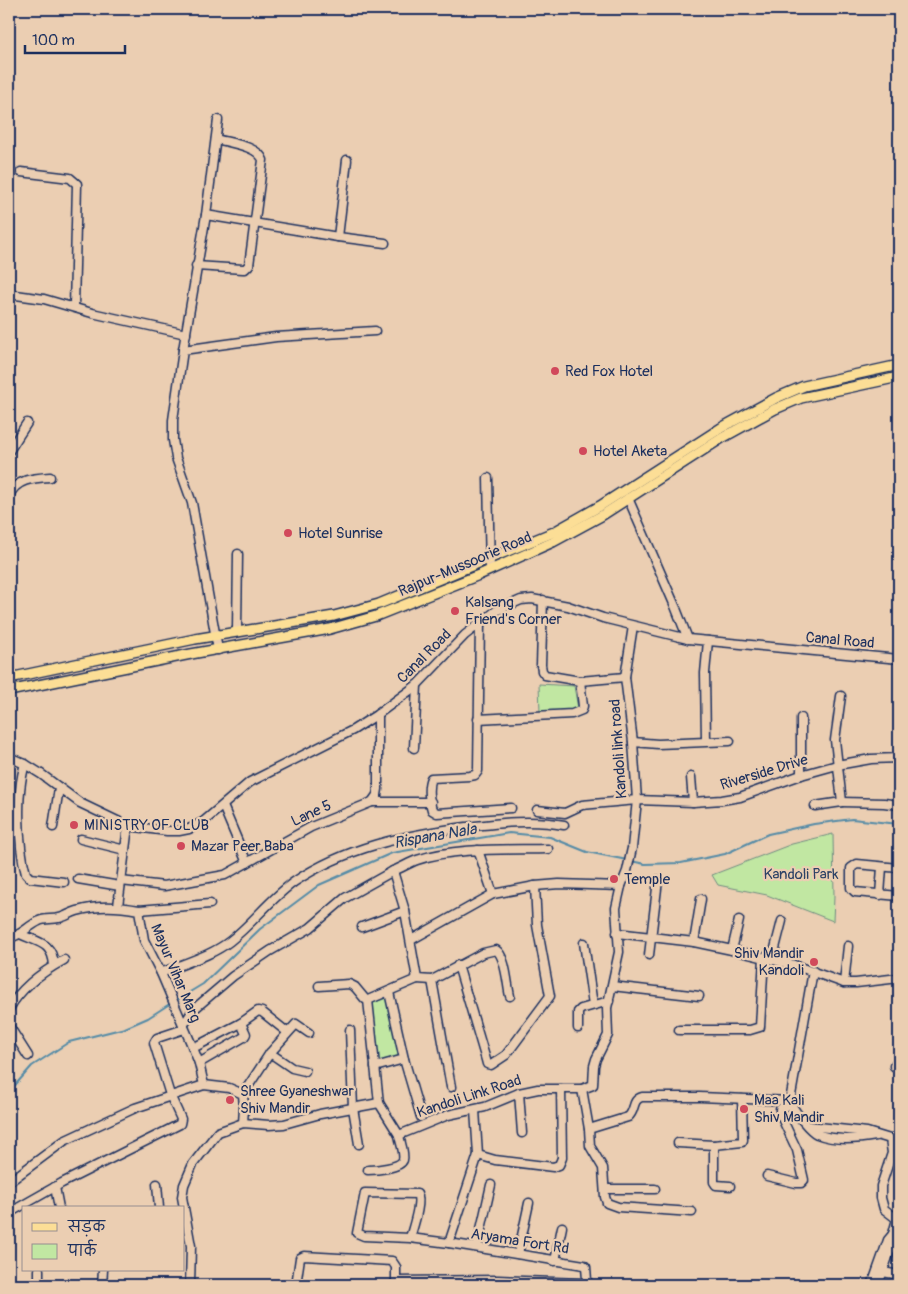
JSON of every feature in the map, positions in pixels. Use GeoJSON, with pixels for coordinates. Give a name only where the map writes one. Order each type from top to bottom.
{"type":"FeatureCollection","features":[{"type":"Feature","properties":{"kind":"main road","name":"Rajpur-Mussoorie Road"},"geometry":{"type":"LineString","coordinates":[[9,678],[216,636],[334,616],[379,604],[554,532],[600,506],[721,428],[776,398],[804,386],[899,365]]}},
{"type":"Feature","properties":{"kind":"main road","name":"Rajpur-Mussoorie Road"},"geometry":{"type":"LineString","coordinates":[[9,691],[330,629],[376,616],[490,570],[553,542],[601,516],[722,438],[801,398],[899,376]]}},
{"type":"Feature","properties":{"kind":"street"},"geometry":{"type":"LineString","coordinates":[[218,120],[206,216],[183,350],[172,440],[176,458],[192,503],[218,650]]}},
{"type":"Feature","properties":{"kind":"street"},"geometry":{"type":"LineString","coordinates":[[196,266],[242,269],[249,265],[263,165],[262,156],[256,150],[216,139]]}},
{"type":"Feature","properties":{"kind":"street"},"geometry":{"type":"LineString","coordinates":[[338,237],[347,160]]}},
{"type":"Feature","properties":{"kind":"street"},"geometry":{"type":"LineString","coordinates":[[21,172],[70,178],[77,184],[74,307]]}},
{"type":"Feature","properties":{"kind":"street"},"geometry":{"type":"LineString","coordinates":[[206,216],[385,243]]}},
{"type":"Feature","properties":{"kind":"street"},"geometry":{"type":"LineString","coordinates":[[9,294],[44,299],[92,313],[186,334]]}},
{"type":"Feature","properties":{"kind":"street"},"geometry":{"type":"LineString","coordinates":[[183,350],[276,337],[375,331]]}},
{"type":"Feature","properties":{"kind":"street"},"geometry":{"type":"LineString","coordinates":[[9,451],[27,422]]}},
{"type":"Feature","properties":{"kind":"street"},"geometry":{"type":"LineString","coordinates":[[9,496],[16,487],[27,480],[50,477]]}},
{"type":"Feature","properties":{"kind":"street"},"geometry":{"type":"LineString","coordinates":[[488,478],[490,570]]}},
{"type":"Feature","properties":{"kind":"street"},"geometry":{"type":"LineString","coordinates":[[628,498],[688,639]]}},
{"type":"Feature","properties":{"kind":"street"},"geometry":{"type":"LineString","coordinates":[[238,554],[237,629],[239,632]]}},
{"type":"Feature","properties":{"kind":"street","name":"Canal Road"},"geometry":{"type":"LineString","coordinates":[[9,757],[25,764],[80,803],[128,826],[167,831],[189,829],[203,822],[250,782],[353,730],[378,714],[417,685],[452,647],[480,622],[496,611],[516,602],[532,599],[568,606],[633,626],[688,639],[899,660]]}},
{"type":"Feature","properties":{"kind":"street"},"geometry":{"type":"LineString","coordinates":[[543,600],[542,670],[545,675],[580,680],[625,677]]}},
{"type":"Feature","properties":{"kind":"street"},"geometry":{"type":"LineString","coordinates":[[480,622],[478,771],[470,776],[431,778],[429,783],[432,810],[438,813],[511,808]]}},
{"type":"Feature","properties":{"kind":"street","name":"Kandoli link road"},"geometry":{"type":"LineString","coordinates":[[621,886],[628,871],[636,800],[633,742],[625,677],[633,626]]}},
{"type":"Feature","properties":{"kind":"street"},"geometry":{"type":"LineString","coordinates":[[706,741],[705,673],[708,641]]}},
{"type":"Feature","properties":{"kind":"street"},"geometry":{"type":"LineString","coordinates":[[478,719],[572,714],[578,712],[582,710],[583,706],[580,680]]}},
{"type":"Feature","properties":{"kind":"street"},"geometry":{"type":"LineString","coordinates":[[414,748],[417,685]]}},
{"type":"Feature","properties":{"kind":"street"},"geometry":{"type":"LineString","coordinates":[[841,696],[835,740],[842,802]]}},
{"type":"Feature","properties":{"kind":"street"},"geometry":{"type":"LineString","coordinates":[[372,802],[377,795],[378,789],[378,714]]}},
{"type":"Feature","properties":{"kind":"street"},"geometry":{"type":"LineString","coordinates":[[801,775],[802,718]]}},
{"type":"Feature","properties":{"kind":"street"},"geometry":{"type":"LineString","coordinates":[[633,742],[658,744],[730,741]]}},
{"type":"Feature","properties":{"kind":"street","name":"Riverside Drive"},"geometry":{"type":"LineString","coordinates":[[537,810],[564,813],[582,805],[636,800],[693,802],[722,800],[740,797],[801,775],[837,765],[872,759],[899,758]]}},
{"type":"Feature","properties":{"kind":"street"},"geometry":{"type":"LineString","coordinates":[[25,764],[21,778],[20,810],[26,874],[30,878],[64,882]]}},
{"type":"Feature","properties":{"kind":"street"},"geometry":{"type":"LineString","coordinates":[[691,777],[693,802]]}},
{"type":"Feature","properties":{"kind":"street"},"geometry":{"type":"LineString","coordinates":[[53,826],[59,788]]}},
{"type":"Feature","properties":{"kind":"street"},"geometry":{"type":"LineString","coordinates":[[372,802],[431,802]]}},
{"type":"Feature","properties":{"kind":"street","name":"Lane 5"},"geometry":{"type":"LineString","coordinates":[[78,880],[164,886],[225,875],[311,827],[372,802]]}},
{"type":"Feature","properties":{"kind":"street"},"geometry":{"type":"LineString","coordinates":[[815,806],[842,802],[876,802],[899,805]]}},
{"type":"Feature","properties":{"kind":"street"},"geometry":{"type":"LineString","coordinates":[[223,806],[247,863]]}},
{"type":"Feature","properties":{"kind":"street"},"geometry":{"type":"LineString","coordinates":[[161,972],[216,950],[229,942],[292,884],[327,863],[356,851],[410,835],[490,824],[539,822],[564,825]]}},
{"type":"Feature","properties":{"kind":"street"},"geometry":{"type":"LineString","coordinates":[[118,906],[128,826]]}},
{"type":"Feature","properties":{"kind":"street"},"geometry":{"type":"LineString","coordinates":[[81,838],[125,850]]}},
{"type":"Feature","properties":{"kind":"street"},"geometry":{"type":"LineString","coordinates":[[9,1212],[180,1124],[181,1119],[170,1095],[154,1043],[157,1038],[183,1026],[193,1010],[233,976],[270,951],[310,928],[345,898],[392,871],[418,860],[478,850],[548,849]]}},
{"type":"Feature","properties":{"kind":"street"},"geometry":{"type":"LineString","coordinates":[[478,850],[493,894]]}},
{"type":"Feature","properties":{"kind":"street"},"geometry":{"type":"LineString","coordinates":[[899,868],[857,864],[851,868],[852,890],[899,896]]}},
{"type":"Feature","properties":{"kind":"street"},"geometry":{"type":"LineString","coordinates":[[880,894],[882,867]]}},
{"type":"Feature","properties":{"kind":"street"},"geometry":{"type":"LineString","coordinates":[[392,871],[405,911],[418,979]]}},
{"type":"Feature","properties":{"kind":"street"},"geometry":{"type":"LineString","coordinates":[[649,955],[658,880]]}},
{"type":"Feature","properties":{"kind":"street"},"geometry":{"type":"LineString","coordinates":[[411,940],[493,894],[535,886],[559,884],[621,886],[616,908],[619,952],[607,1008],[608,1035],[594,1066],[594,1083],[591,1087],[582,1089],[590,1146],[603,1168],[606,1200],[611,1206],[692,1212]]}},
{"type":"Feature","properties":{"kind":"street"},"geometry":{"type":"LineString","coordinates":[[458,965],[487,1064],[491,1065],[506,1055],[550,996],[536,925],[535,886]]}},
{"type":"Feature","properties":{"kind":"street"},"geometry":{"type":"LineString","coordinates":[[694,942],[701,899]]}},
{"type":"Feature","properties":{"kind":"street"},"geometry":{"type":"LineString","coordinates":[[139,910],[210,904]]}},
{"type":"Feature","properties":{"kind":"street","name":"Mayur Vihar Marg"},"geometry":{"type":"LineString","coordinates":[[9,938],[20,934],[40,920],[59,918],[96,907],[118,906],[139,910],[144,940],[167,985],[200,1063],[204,1085]]}},
{"type":"Feature","properties":{"kind":"street"},"geometry":{"type":"LineString","coordinates":[[362,927],[405,911]]}},
{"type":"Feature","properties":{"kind":"street"},"geometry":{"type":"LineString","coordinates":[[732,950],[739,920]]}},
{"type":"Feature","properties":{"kind":"street"},"geometry":{"type":"LineString","coordinates":[[772,960],[782,921]]}},
{"type":"Feature","properties":{"kind":"street"},"geometry":{"type":"LineString","coordinates":[[20,934],[51,950],[54,965]]}},
{"type":"Feature","properties":{"kind":"street"},"geometry":{"type":"LineString","coordinates":[[617,934],[694,942],[732,950],[794,965],[844,982],[856,983],[899,978]]}},
{"type":"Feature","properties":{"kind":"street"},"geometry":{"type":"LineString","coordinates":[[584,943],[593,1005]]}},
{"type":"Feature","properties":{"kind":"street"},"geometry":{"type":"LineString","coordinates":[[844,982],[848,946]]}},
{"type":"Feature","properties":{"kind":"street"},"geometry":{"type":"LineString","coordinates":[[319,986],[349,984],[355,987],[365,1000],[368,1000],[418,979],[432,980],[458,965],[494,949],[498,950],[503,959],[510,996]]}},
{"type":"Feature","properties":{"kind":"street"},"geometry":{"type":"LineString","coordinates":[[679,1030],[750,1030],[760,1027],[764,958]]}},
{"type":"Feature","properties":{"kind":"street"},"geometry":{"type":"LineString","coordinates":[[9,1009],[22,990],[54,965],[64,960]]}},
{"type":"Feature","properties":{"kind":"street"},"geometry":{"type":"LineString","coordinates":[[767,1176],[796,1184],[804,1180],[797,1150],[780,1114],[780,1109],[790,1103],[813,971]]}},
{"type":"Feature","properties":{"kind":"street"},"geometry":{"type":"LineString","coordinates":[[432,980],[451,1087]]}},
{"type":"Feature","properties":{"kind":"street"},"geometry":{"type":"LineString","coordinates":[[612,986],[699,996]]}},
{"type":"Feature","properties":{"kind":"street"},"geometry":{"type":"LineString","coordinates":[[389,992],[404,1059],[421,1117]]}},
{"type":"Feature","properties":{"kind":"street"},"geometry":{"type":"LineString","coordinates":[[368,1000],[379,1103],[398,1135],[403,1154],[400,1163],[382,1170],[368,1170]]}},
{"type":"Feature","properties":{"kind":"street"},"geometry":{"type":"LineString","coordinates":[[578,1028],[578,1012],[581,1009],[609,1001]]}},
{"type":"Feature","properties":{"kind":"street"},"geometry":{"type":"LineString","coordinates":[[193,1048],[258,1011],[262,1012],[287,1032]]}},
{"type":"Feature","properties":{"kind":"street"},"geometry":{"type":"LineString","coordinates":[[200,1063],[244,1037],[246,1034],[241,1022]]}},
{"type":"Feature","properties":{"kind":"street"},"geometry":{"type":"LineString","coordinates":[[243,1123],[243,1094],[270,1053],[296,1024],[309,1034]]}},
{"type":"Feature","properties":{"kind":"street"},"geometry":{"type":"LineString","coordinates":[[9,1026],[28,1056]]}},
{"type":"Feature","properties":{"kind":"street"},"geometry":{"type":"LineString","coordinates":[[350,1030],[353,1108],[359,1144]]}},
{"type":"Feature","properties":{"kind":"street"},"geometry":{"type":"LineString","coordinates":[[270,1053],[292,1068],[305,1071]]}},
{"type":"Feature","properties":{"kind":"street"},"geometry":{"type":"LineString","coordinates":[[375,1067],[404,1059]]}},
{"type":"Feature","properties":{"kind":"street"},"geometry":{"type":"LineString","coordinates":[[9,1182],[64,1141],[135,1108],[204,1085],[229,1088],[243,1094]]}},
{"type":"Feature","properties":{"kind":"street","name":"Kandoli Link Road"},"geometry":{"type":"LineString","coordinates":[[398,1135],[448,1116],[475,1110],[519,1093],[538,1089],[582,1089]]}},
{"type":"Feature","properties":{"kind":"street"},"geometry":{"type":"LineString","coordinates":[[478,1155],[495,1160],[553,1167],[559,1165],[562,1158],[562,1089]]}},
{"type":"Feature","properties":{"kind":"street"},"geometry":{"type":"LineString","coordinates":[[519,1093],[522,1133]]}},
{"type":"Feature","properties":{"kind":"street"},"geometry":{"type":"LineString","coordinates":[[589,1129],[628,1117],[632,1113],[637,1098],[642,1097],[742,1099],[790,1103],[816,1133],[824,1136],[867,1138],[878,1136],[890,1140],[899,1140]]}},
{"type":"Feature","properties":{"kind":"street"},"geometry":{"type":"LineString","coordinates":[[678,1142],[714,1145],[742,1142],[742,1099]]}},
{"type":"Feature","properties":{"kind":"street"},"geometry":{"type":"LineString","coordinates":[[183,1206],[182,1197],[189,1171],[218,1132],[243,1123],[284,1124],[379,1103]]}},
{"type":"Feature","properties":{"kind":"street"},"geometry":{"type":"LineString","coordinates":[[449,1243],[478,1155],[475,1110]]}},
{"type":"Feature","properties":{"kind":"street"},"geometry":{"type":"LineString","coordinates":[[872,1285],[888,1240],[893,1234],[898,1219],[884,1209],[881,1198],[881,1186],[896,1153],[890,1140]]}},
{"type":"Feature","properties":{"kind":"street"},"geometry":{"type":"LineString","coordinates":[[714,1145],[714,1182],[716,1185],[730,1186]]}},
{"type":"Feature","properties":{"kind":"street"},"geometry":{"type":"LineString","coordinates":[[158,1184],[159,1206]]}},
{"type":"Feature","properties":{"kind":"street"},"geometry":{"type":"LineString","coordinates":[[478,1247],[491,1185]]}},
{"type":"Feature","properties":{"kind":"street"},"geometry":{"type":"LineString","coordinates":[[55,1187],[59,1206]]}},
{"type":"Feature","properties":{"kind":"street"},"geometry":{"type":"LineString","coordinates":[[605,1189],[655,1190]]}},
{"type":"Feature","properties":{"kind":"street","name":"Aryama Fort Rd"},"geometry":{"type":"LineString","coordinates":[[396,1283],[586,1282],[586,1267],[584,1265],[449,1243],[410,1238],[364,1236],[357,1233],[365,1193],[417,1194],[419,1196],[410,1238]]}},
{"type":"Feature","properties":{"kind":"street"},"geometry":{"type":"LineString","coordinates":[[518,1254],[529,1204]]}},
{"type":"Feature","properties":{"kind":"street"},"geometry":{"type":"LineString","coordinates":[[185,1226],[190,1285]]}},
{"type":"Feature","properties":{"kind":"street"},"geometry":{"type":"LineString","coordinates":[[555,1261],[562,1227]]}},
{"type":"Feature","properties":{"kind":"street"},"geometry":{"type":"LineString","coordinates":[[878,1285],[894,1240],[893,1234]]}},
{"type":"Feature","properties":{"kind":"street"},"geometry":{"type":"LineString","coordinates":[[296,1285],[298,1263],[300,1258],[304,1256],[392,1261],[396,1267],[396,1283]]}},
{"type":"Feature","properties":{"kind":"street"},"geometry":{"type":"LineString","coordinates":[[39,1272],[39,1285]]}},
{"type":"Feature","properties":{"kind":"street"},"geometry":{"type":"LineString","coordinates":[[102,1285],[103,1272]]}},
{"type":"Feature","properties":{"kind":"street"},"geometry":{"type":"LineString","coordinates":[[883,1272],[899,1275]]}},
{"type":"Feature","properties":{"kind":"green space"},"geometry":{"type":"Polygon","coordinates":[[[539,684],[574,686],[578,709],[540,712],[539,684]]]}},
{"type":"Feature","properties":{"kind":"green space","name":"Kandoli Park"},"geometry":{"type":"Polygon","coordinates":[[[833,834],[833,921],[767,895],[718,885],[712,875],[792,844],[833,834]]]}},
{"type":"Feature","properties":{"kind":"green space"},"geometry":{"type":"Polygon","coordinates":[[[386,998],[400,1057],[378,1063],[373,1003],[386,998]]]}},
{"type":"Feature","properties":{"kind":"waterway","name":"Rispana Nala"},"geometry":{"type":"LineString","coordinates":[[631,861],[645,864],[681,863],[725,854],[768,834],[814,824],[852,819],[899,824]]}},
{"type":"Feature","properties":{"kind":"waterway","name":"Rispana Nala"},"geometry":{"type":"LineString","coordinates":[[175,1001],[203,984],[260,929],[319,885],[392,853],[509,833],[550,837],[587,852],[627,860]]}},
{"type":"Feature","properties":{"kind":"waterway","name":"Rispana Nala"},"geometry":{"type":"LineString","coordinates":[[9,1092],[32,1066],[69,1042],[125,1028],[148,1018],[171,1003]]}},
{"type":"Feature","properties":{"kind":"place","name":"Red Fox Hotel"},"geometry":{"type":"Point","coordinates":[555,371]}},
{"type":"Feature","properties":{"kind":"place","name":"Hotel Aketa"},"geometry":{"type":"Point","coordinates":[583,451]}},
{"type":"Feature","properties":{"kind":"place","name":"Hotel Sunrise"},"geometry":{"type":"Point","coordinates":[288,533]}},
{"type":"Feature","properties":{"kind":"place","name":"Kalsang Friend's Corner"},"geometry":{"type":"Point","coordinates":[455,611]}},
{"type":"Feature","properties":{"kind":"place","name":"MINISTRY OF CLUB"},"geometry":{"type":"Point","coordinates":[74,825]}},
{"type":"Feature","properties":{"kind":"place","name":"Mazar Peer Baba"},"geometry":{"type":"Point","coordinates":[181,846]}},
{"type":"Feature","properties":{"kind":"place","name":"Temple"},"geometry":{"type":"Point","coordinates":[614,879]}},
{"type":"Feature","properties":{"kind":"place","name":"Shiv Mandir Kandoli"},"geometry":{"type":"Point","coordinates":[814,962]}},
{"type":"Feature","properties":{"kind":"place","name":"Shree Gyaneshwar Shiv Mandir"},"geometry":{"type":"Point","coordinates":[230,1100]}},
{"type":"Feature","properties":{"kind":"place","name":"Maa Kali Shiv Mandir"},"geometry":{"type":"Point","coordinates":[744,1109]}}]}
